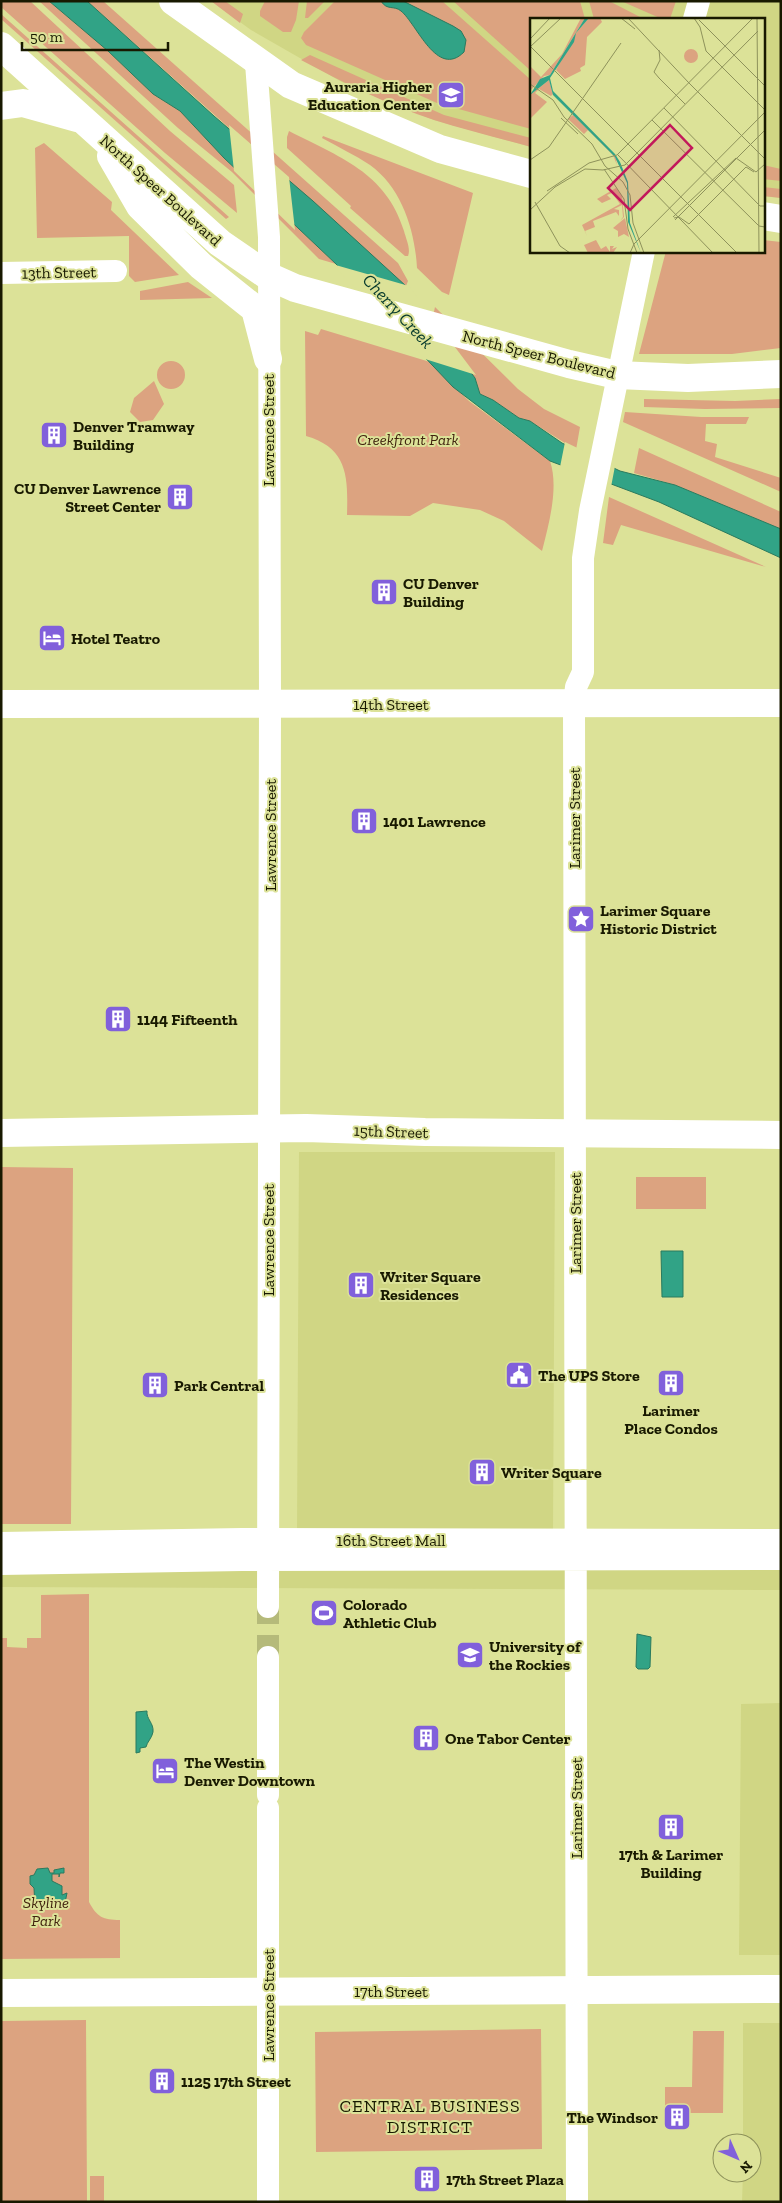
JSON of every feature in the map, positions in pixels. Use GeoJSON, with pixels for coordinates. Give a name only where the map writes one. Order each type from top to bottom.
{"type":"FeatureCollection","features":[{"type":"Feature","properties":{"kind":"main road"},"geometry":{"type":"LineString","coordinates":[[173,1],[256,63],[290,85],[440,149],[530,174]]}},
{"type":"Feature","properties":{"kind":"main road","name":"North Speer Boulevard"},"geometry":{"type":"LineString","coordinates":[[1,46],[220,243],[268,274],[295,288],[569,364],[617,375],[688,378],[781,374]]}},
{"type":"Feature","properties":{"kind":"main road"},"geometry":{"type":"LineString","coordinates":[[1,106],[23,103],[91,127],[140,206],[201,266],[255,309],[268,359]]}},
{"type":"Feature","properties":{"kind":"main road"},"geometry":{"type":"LineString","coordinates":[[764,216],[781,219]]}},
{"type":"Feature","properties":{"kind":"main road","name":"14th Street"},"geometry":{"type":"LineString","coordinates":[[1,704],[781,703]]}},
{"type":"Feature","properties":{"kind":"main road","name":"15th Street"},"geometry":{"type":"LineString","coordinates":[[1,1133],[269,1129],[781,1136]]}},
{"type":"Feature","properties":{"kind":"main road","name":"17th Street"},"geometry":{"type":"LineString","coordinates":[[1,1992],[781,1989]]}},
{"type":"Feature","properties":{"kind":"street"},"geometry":{"type":"LineString","coordinates":[[694,18],[699,1]]}},
{"type":"Feature","properties":{"kind":"street","name":"Lawrence Street"},"geometry":{"type":"LineString","coordinates":[[256,63],[268,236],[270,704],[268,1607]]}},
{"type":"Feature","properties":{"kind":"street","name":"Larimer Street"},"geometry":{"type":"LineString","coordinates":[[577,2202],[574,704],[576,687],[583,672],[583,558],[590,511],[609,410],[644,252]]}},
{"type":"Feature","properties":{"kind":"street","name":"13th Street"},"geometry":{"type":"LineString","coordinates":[[1,273],[116,271]]}},
{"type":"Feature","properties":{"kind":"street","name":"16th Street Mall"},"geometry":{"type":"LineString","coordinates":[[576,1550],[781,1540]]}},
{"type":"Feature","properties":{"kind":"street","name":"16th Street Mall"},"geometry":{"type":"LineString","coordinates":[[1,1543],[268,1550],[576,1550],[781,1559]]}},
{"type":"Feature","properties":{"kind":"street","name":"16th Street Mall"},"geometry":{"type":"LineString","coordinates":[[1,1564],[268,1550]]}},
{"type":"Feature","properties":{"kind":"street","name":"Lawrence Street"},"geometry":{"type":"LineString","coordinates":[[268,1657],[268,2202]]}},
{"type":"Feature","properties":{"kind":"shaded area","name":"Auraria Higher Education Center"},"geometry":{"type":"Polygon","coordinates":[[[211,1],[781,1],[781,198],[764,196],[764,18],[530,18],[530,147],[434,120],[347,85],[251,30],[211,1]]]}},
{"type":"Feature","properties":{"kind":"shaded area","name":"Writer Square"},"geometry":{"type":"Polygon","coordinates":[[[299,1152],[555,1152],[553,1533],[297,1533],[299,1152]]]}},
{"type":"Feature","properties":{"kind":"shaded area"},"geometry":{"type":"Polygon","coordinates":[[[781,1534],[781,1590],[1,1587],[1,1535],[781,1534]]]}},
{"type":"Feature","properties":{"kind":"shaded area"},"geometry":{"type":"Polygon","coordinates":[[[781,1703],[781,1955],[739,1955],[741,1704],[781,1703]]]}},
{"type":"Feature","properties":{"kind":"shaded area"},"geometry":{"type":"Polygon","coordinates":[[[743,2023],[781,2023],[781,2202],[742,2202],[743,2183],[762,2183],[762,2133],[743,2133],[743,2023]]]}},
{"type":"Feature","properties":{"kind":"green space"},"geometry":{"type":"Polygon","coordinates":[[[1,1],[30,1],[170,131],[234,185],[237,213],[165,153],[1,7],[1,1]]]}},
{"type":"Feature","properties":{"kind":"green space"},"geometry":{"type":"Polygon","coordinates":[[[39,1],[49,1],[108,51],[153,94],[180,111],[224,158],[336,264],[319,259],[232,172],[178,128],[39,1]]]}},
{"type":"Feature","properties":{"kind":"green space"},"geometry":{"type":"Polygon","coordinates":[[[87,1],[103,1],[398,263],[408,281],[406,286],[87,1]]]}},
{"type":"Feature","properties":{"kind":"green space"},"geometry":{"type":"Polygon","coordinates":[[[211,1],[225,1],[243,14],[240,23],[211,1]]]}},
{"type":"Feature","properties":{"kind":"green space"},"geometry":{"type":"Polygon","coordinates":[[[265,1],[299,1],[296,20],[291,32],[283,32],[260,16],[260,11],[265,1]]]}},
{"type":"Feature","properties":{"kind":"green space"},"geometry":{"type":"Polygon","coordinates":[[[307,1],[325,1],[308,18],[305,18],[307,1]]]}},
{"type":"Feature","properties":{"kind":"green space"},"geometry":{"type":"Polygon","coordinates":[[[335,1],[442,1],[530,79],[530,129],[437,103],[306,45],[301,38],[304,32],[335,1]]]}},
{"type":"Feature","properties":{"kind":"green space"},"geometry":{"type":"Polygon","coordinates":[[[453,1],[580,1],[585,18],[530,18],[530,70],[453,1]]]}},
{"type":"Feature","properties":{"kind":"green space"},"geometry":{"type":"Polygon","coordinates":[[[589,1],[609,1],[642,18],[594,18],[589,1]]]}},
{"type":"Feature","properties":{"kind":"green space"},"geometry":{"type":"Polygon","coordinates":[[[621,1],[676,1],[670,18],[660,18],[621,1]]]}},
{"type":"Feature","properties":{"kind":"green space"},"geometry":{"type":"Polygon","coordinates":[[[1,14],[229,217],[226,219],[1,19],[1,14]]]}},
{"type":"Feature","properties":{"kind":"green space"},"geometry":{"type":"Polygon","coordinates":[[[310,55],[444,115],[530,138],[530,147],[446,124],[400,108],[301,60],[310,55]]]}},
{"type":"Feature","properties":{"kind":"green space"},"geometry":{"type":"Polygon","coordinates":[[[289,131],[326,149],[373,180],[396,211],[408,244],[408,256],[405,256],[350,208],[351,206],[287,148],[289,131]]]}},
{"type":"Feature","properties":{"kind":"green space"},"geometry":{"type":"Polygon","coordinates":[[[323,136],[473,193],[449,295],[442,292],[417,268],[410,225],[405,211],[391,186],[370,165],[322,138],[323,136]]]}},
{"type":"Feature","properties":{"kind":"green space"},"geometry":{"type":"Polygon","coordinates":[[[44,143],[112,202],[111,210],[179,275],[135,282],[129,276],[129,236],[37,238],[35,148],[44,143]]]}},
{"type":"Feature","properties":{"kind":"green space"},"geometry":{"type":"Polygon","coordinates":[[[764,165],[781,169],[781,181],[764,179],[764,165]]]}},
{"type":"Feature","properties":{"kind":"green space"},"geometry":{"type":"Polygon","coordinates":[[[764,187],[781,189],[781,198],[764,196],[764,187]]]}},
{"type":"Feature","properties":{"kind":"green space"},"geometry":{"type":"Polygon","coordinates":[[[764,240],[781,242],[781,348],[732,354],[639,354],[666,252],[764,252],[764,240]]]}},
{"type":"Feature","properties":{"kind":"green space"},"geometry":{"type":"Polygon","coordinates":[[[188,282],[212,298],[140,300],[140,291],[188,282]]]}},
{"type":"Feature","properties":{"kind":"green space"},"geometry":{"type":"Polygon","coordinates":[[[435,307],[518,389],[544,409],[580,427],[576,450],[530,421],[519,418],[493,400],[480,394],[475,378],[432,321],[435,307]]]}},
{"type":"Feature","properties":{"kind":"green space","name":"Creekfront Park"},"geometry":{"type":"Polygon","coordinates":[[[321,329],[430,362],[469,401],[550,461],[554,482],[553,494],[550,518],[542,551],[504,521],[480,510],[433,503],[410,516],[347,515],[346,476],[338,456],[320,441],[306,436],[305,331],[318,335],[321,329]]]}},
{"type":"Feature","properties":{"kind":"green space"},"geometry":{"type":"Polygon","coordinates":[[[171,361],[181,365],[185,375],[181,385],[171,389],[161,385],[157,375],[161,365],[171,361]]]}},
{"type":"Feature","properties":{"kind":"green space"},"geometry":{"type":"Polygon","coordinates":[[[154,381],[164,404],[153,420],[140,422],[130,412],[134,398],[154,381]]]}},
{"type":"Feature","properties":{"kind":"green space"},"geometry":{"type":"Polygon","coordinates":[[[644,399],[735,401],[781,399],[781,408],[705,409],[644,407],[644,399]]]}},
{"type":"Feature","properties":{"kind":"green space"},"geometry":{"type":"Polygon","coordinates":[[[625,412],[701,417],[749,417],[746,424],[706,424],[705,441],[717,444],[715,457],[781,478],[781,492],[623,422],[625,412]]]}},
{"type":"Feature","properties":{"kind":"green space"},"geometry":{"type":"Polygon","coordinates":[[[639,448],[781,512],[781,529],[675,485],[634,473],[639,448]]]}},
{"type":"Feature","properties":{"kind":"green space"},"geometry":{"type":"Polygon","coordinates":[[[609,497],[766,567],[621,525],[613,545],[603,543],[609,497]]]}},
{"type":"Feature","properties":{"kind":"green space"},"geometry":{"type":"Polygon","coordinates":[[[1,1167],[73,1168],[71,1524],[1,1524],[1,1167]]]}},
{"type":"Feature","properties":{"kind":"green space"},"geometry":{"type":"Polygon","coordinates":[[[636,1177],[706,1177],[706,1209],[636,1209],[636,1177]]]}},
{"type":"Feature","properties":{"kind":"green space","name":"Skyline Park"},"geometry":{"type":"Polygon","coordinates":[[[89,1594],[89,1902],[101,1917],[120,1920],[120,1958],[1,1959],[1,1638],[7,1638],[7,1647],[27,1648],[27,1638],[41,1638],[41,1595],[89,1594]]]}},
{"type":"Feature","properties":{"kind":"green space"},"geometry":{"type":"Polygon","coordinates":[[[86,2020],[87,2202],[1,2202],[1,2021],[86,2020]]]}},
{"type":"Feature","properties":{"kind":"green space","name":"17th Street Plaza"},"geometry":{"type":"Polygon","coordinates":[[[541,2029],[542,2149],[316,2152],[315,2032],[541,2029]]]}},
{"type":"Feature","properties":{"kind":"green space"},"geometry":{"type":"Polygon","coordinates":[[[693,2031],[724,2031],[723,2113],[665,2113],[665,2087],[692,2087],[693,2031]]]}},
{"type":"Feature","properties":{"kind":"green space"},"geometry":{"type":"Polygon","coordinates":[[[90,2176],[104,2176],[104,2202],[90,2202],[90,2176]]]}},
{"type":"Feature","properties":{"kind":"water","name":"Cherry Creek"},"geometry":{"type":"Polygon","coordinates":[[[49,1],[87,1],[214,116],[313,201],[406,286],[475,378],[480,394],[493,400],[519,418],[530,421],[562,443],[620,471],[675,485],[781,529],[781,558],[659,502],[550,461],[453,387],[336,264],[224,158],[180,111],[153,94],[108,51],[49,1]]]}},
{"type":"Feature","properties":{"kind":"water"},"geometry":{"type":"Polygon","coordinates":[[[381,1],[403,1],[453,26],[461,31],[466,40],[464,52],[454,59],[445,59],[436,54],[401,11],[386,6],[381,1]]]}},
{"type":"Feature","properties":{"kind":"water"},"geometry":{"type":"Polygon","coordinates":[[[661,1251],[683,1251],[683,1297],[662,1297],[661,1251]]]}},
{"type":"Feature","properties":{"kind":"water"},"geometry":{"type":"Polygon","coordinates":[[[637,1634],[651,1637],[650,1667],[648,1669],[638,1669],[636,1667],[637,1634]]]}},
{"type":"Feature","properties":{"kind":"water"},"geometry":{"type":"Polygon","coordinates":[[[147,1711],[153,1729],[152,1734],[146,1747],[140,1748],[140,1752],[136,1753],[136,1712],[147,1711]]]}},
{"type":"Feature","properties":{"kind":"water"},"geometry":{"type":"Polygon","coordinates":[[[48,1868],[50,1873],[54,1873],[54,1870],[64,1868],[64,1873],[60,1873],[59,1877],[59,1874],[52,1874],[52,1881],[62,1886],[62,1895],[67,1893],[64,1908],[57,1908],[57,1900],[46,1899],[47,1908],[35,1907],[34,1888],[30,1884],[30,1876],[34,1875],[37,1869],[48,1868]]]}},
{"type":"Feature","properties":{"kind":"pier"},"geometry":{"type":"Polygon","coordinates":[[[229,125],[289,177],[295,230],[234,171],[229,125]]]}},
{"type":"Feature","properties":{"kind":"pier"},"geometry":{"type":"Polygon","coordinates":[[[332,264],[409,286],[476,375],[425,359],[332,264]]]}},
{"type":"Feature","properties":{"kind":"pier"},"geometry":{"type":"Polygon","coordinates":[[[565,442],[615,466],[611,487],[560,467],[565,442]]]}},
{"type":"Feature","properties":{"kind":"tunnel"},"geometry":{"type":"LineString","coordinates":[[268,1607],[268,1657]]}},
{"type":"Feature","properties":{"kind":"place","name":"Auraria Higher Education Center"},"geometry":{"type":"Point","coordinates":[451,95]}},
{"type":"Feature","properties":{"kind":"place","name":"Denver Tramway Building"},"geometry":{"type":"Point","coordinates":[54,435]}},
{"type":"Feature","properties":{"kind":"place","name":"CU Denver Lawrence Street Center"},"geometry":{"type":"Point","coordinates":[180,497]}},
{"type":"Feature","properties":{"kind":"place","name":"CU Denver Building"},"geometry":{"type":"Point","coordinates":[384,592]}},
{"type":"Feature","properties":{"kind":"place","name":"Hotel Teatro"},"geometry":{"type":"Point","coordinates":[52,638]}},
{"type":"Feature","properties":{"kind":"place","name":"1401 Lawrence"},"geometry":{"type":"Point","coordinates":[364,821]}},
{"type":"Feature","properties":{"kind":"place","name":"Larimer Square Historic District"},"geometry":{"type":"Point","coordinates":[581,919]}},
{"type":"Feature","properties":{"kind":"place","name":"1144 Fifteenth"},"geometry":{"type":"Point","coordinates":[118,1019]}},
{"type":"Feature","properties":{"kind":"place","name":"Writer Square Residences"},"geometry":{"type":"Point","coordinates":[361,1285]}},
{"type":"Feature","properties":{"kind":"place","name":"The UPS Store"},"geometry":{"type":"Point","coordinates":[519,1375]}},
{"type":"Feature","properties":{"kind":"place","name":"Larimer Place Condos"},"geometry":{"type":"Point","coordinates":[671,1383]}},
{"type":"Feature","properties":{"kind":"place","name":"Park Central"},"geometry":{"type":"Point","coordinates":[155,1385]}},
{"type":"Feature","properties":{"kind":"place","name":"Writer Square"},"geometry":{"type":"Point","coordinates":[482,1472]}},
{"type":"Feature","properties":{"kind":"place","name":"Colorado Athletic Club"},"geometry":{"type":"Point","coordinates":[324,1613]}},
{"type":"Feature","properties":{"kind":"place","name":"University of the Rockies"},"geometry":{"type":"Point","coordinates":[470,1655]}},
{"type":"Feature","properties":{"kind":"place","name":"One Tabor Center"},"geometry":{"type":"Point","coordinates":[426,1738]}},
{"type":"Feature","properties":{"kind":"place","name":"The Westin Denver Downtown"},"geometry":{"type":"Point","coordinates":[165,1771]}},
{"type":"Feature","properties":{"kind":"place","name":"17th & Larimer Building"},"geometry":{"type":"Point","coordinates":[671,1827]}},
{"type":"Feature","properties":{"kind":"place","name":"1125 17th Street"},"geometry":{"type":"Point","coordinates":[162,2081]}},
{"type":"Feature","properties":{"kind":"place","name":"The Windsor"},"geometry":{"type":"Point","coordinates":[677,2117]}},
{"type":"Feature","properties":{"kind":"place","name":"17th Street Plaza"},"geometry":{"type":"Point","coordinates":[427,2179]}},
{"type":"Feature","properties":{"kind":"district","name":"CENTRAL BUSINESS DISTRICT"},"geometry":{"type":"Point","coordinates":[430,2116]}}]}
